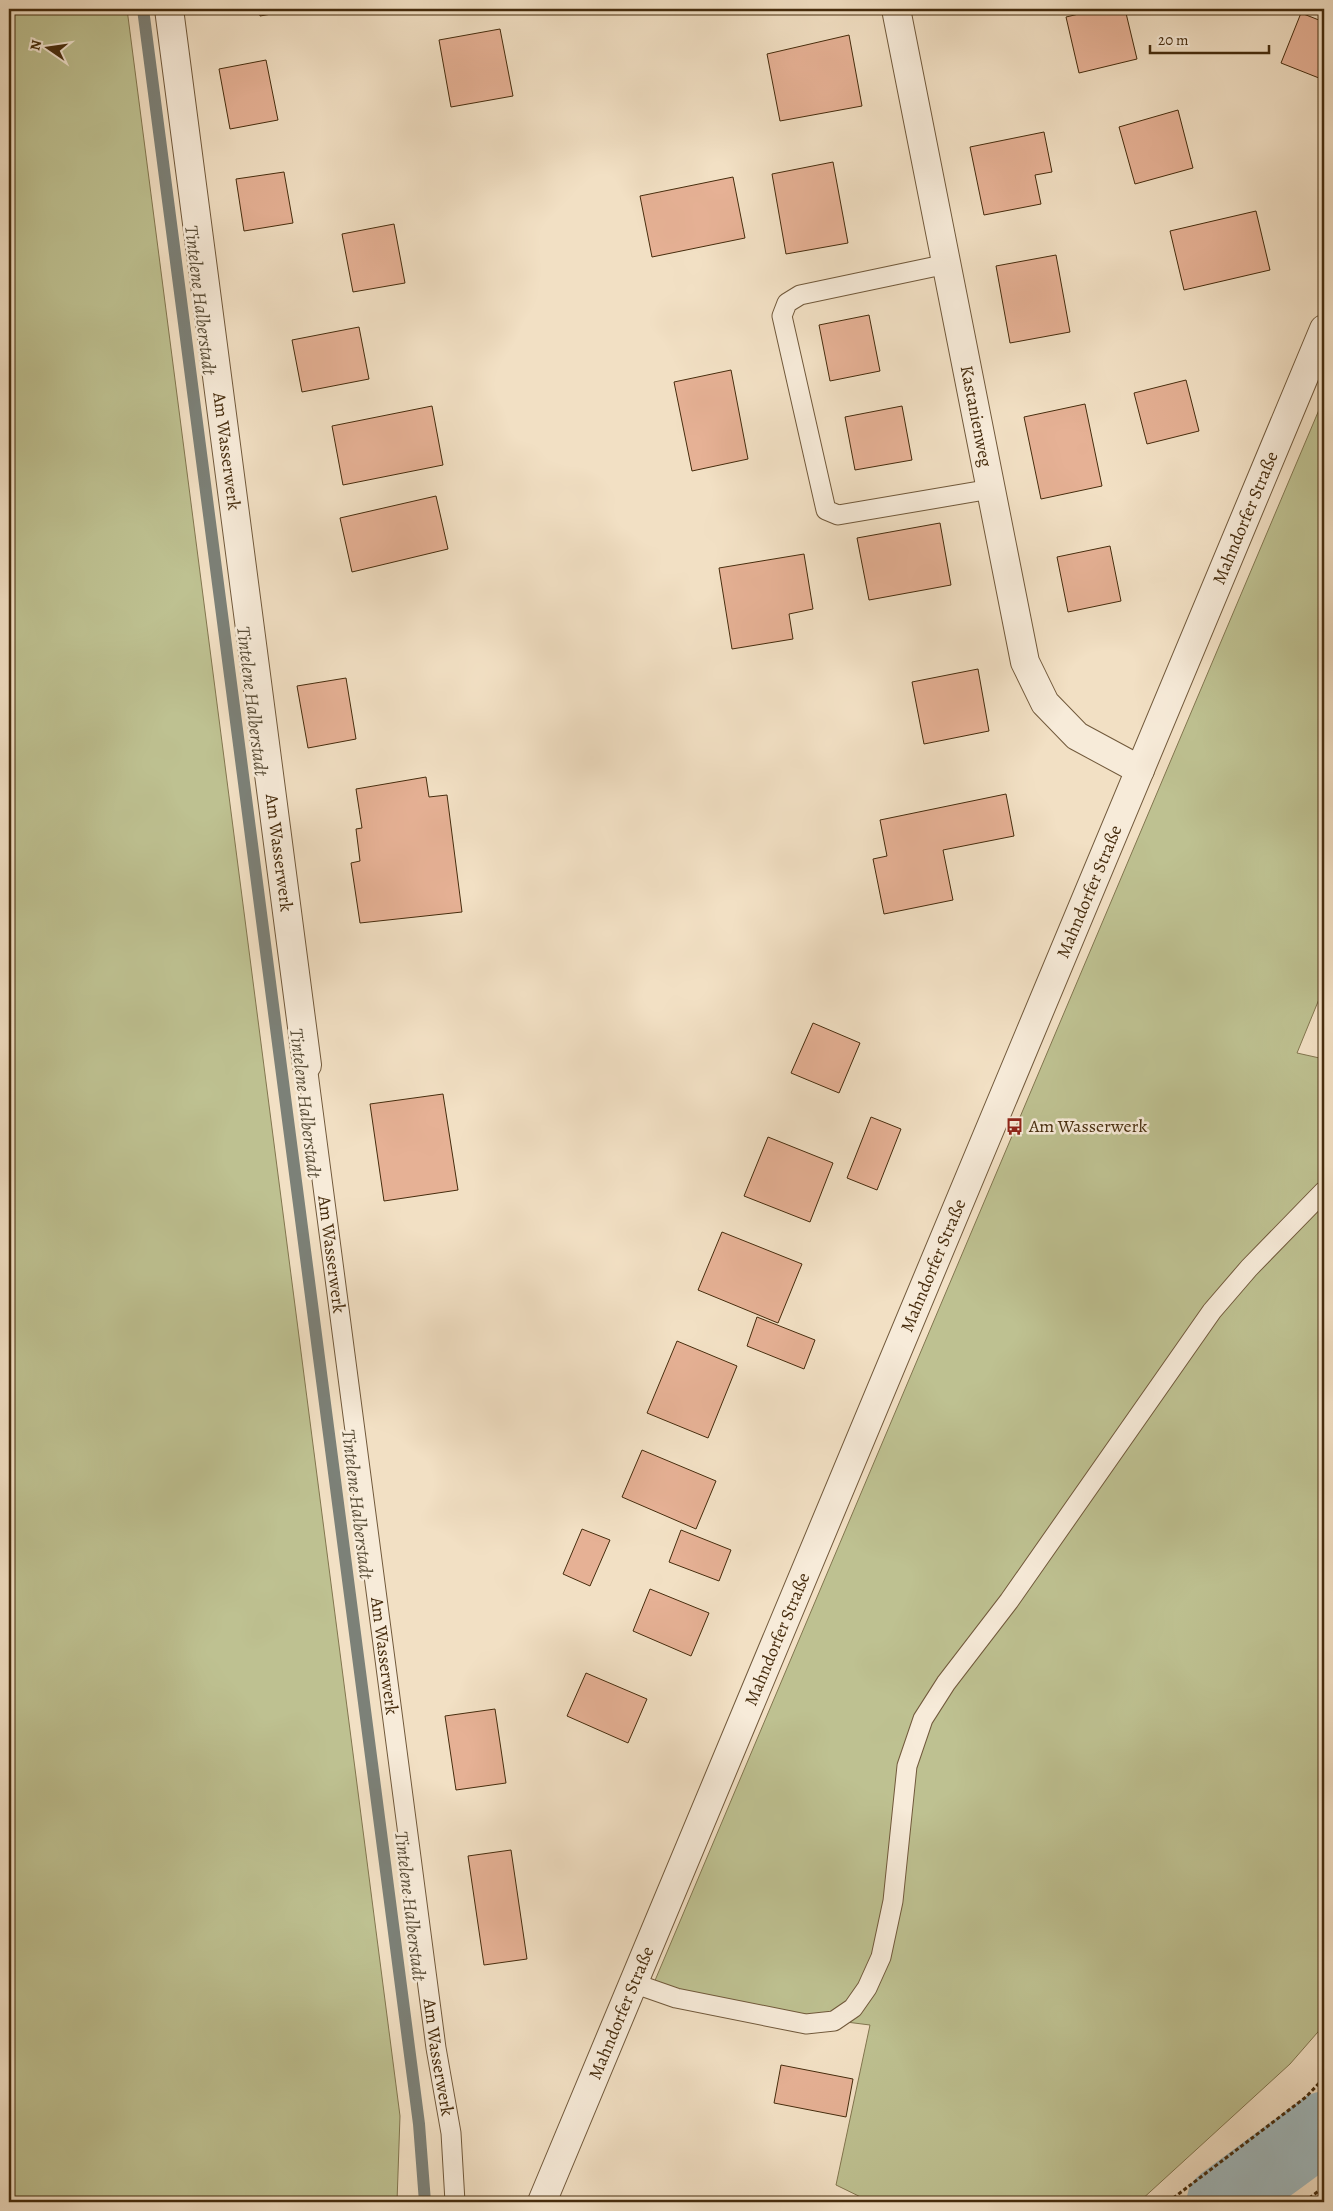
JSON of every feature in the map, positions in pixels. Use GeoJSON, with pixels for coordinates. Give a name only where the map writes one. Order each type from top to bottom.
{"type":"FeatureCollection","features":[{"type":"Feature","properties":{"kind":"street","name":"Am Wasserwerk"},"geometry":{"type":"LineString","coordinates":[[169,9],[307,1065]]}},
{"type":"Feature","properties":{"kind":"street","name":"Kastanienweg"},"geometry":{"type":"LineString","coordinates":[[896,9],[1025,662],[1045,703],[1077,736],[1140,770]]}},
{"type":"Feature","properties":{"kind":"street","name":"Mahndorfer Straße"},"geometry":{"type":"LineString","coordinates":[[542,2202],[1324,329]]}},
{"type":"Feature","properties":{"kind":"lane"},"geometry":{"type":"LineString","coordinates":[[947,264],[800,295],[787,303],[782,316],[826,510],[838,515],[991,489]]}},
{"type":"Feature","properties":{"kind":"lane","name":"Am Wasserwerk"},"geometry":{"type":"LineString","coordinates":[[307,1065],[436,2048],[451,2133],[455,2202]]}},
{"type":"Feature","properties":{"kind":"lane"},"geometry":{"type":"LineString","coordinates":[[633,1983],[676,1998],[806,2024],[834,2021],[853,2008],[867,1988],[881,1957],[893,1901],[907,1766],[923,1718],[946,1683],[1009,1601],[1212,1311],[1249,1268],[1324,1191]]}},
{"type":"Feature","properties":{"kind":"path"},"geometry":{"type":"LineString","coordinates":[[1168,2202],[1306,2097],[1324,2078]]}},
{"type":"Feature","properties":{"kind":"path"},"geometry":{"type":"LineString","coordinates":[[1304,2202],[1324,2187]]}},
{"type":"Feature","properties":{"kind":"green space"},"geometry":{"type":"Polygon","coordinates":[[[9,9],[127,9],[400,2116],[397,2202],[9,2202],[9,9]]]}},
{"type":"Feature","properties":{"kind":"green space"},"geometry":{"type":"Polygon","coordinates":[[[1324,398],[1324,987],[1297,1053],[1324,1059],[1324,2025],[1290,2064],[1139,2202],[871,2202],[836,2185],[870,2025],[648,1997],[1324,398]]]}},
{"type":"Feature","properties":{"kind":"building"},"geometry":{"type":"Polygon","coordinates":[[[259,9],[300,9],[260,16],[259,9]]]}},
{"type":"Feature","properties":{"kind":"building"},"geometry":{"type":"Polygon","coordinates":[[[1100,9],[1125,9],[1137,59],[1079,73],[1066,17],[1100,9]]]}},
{"type":"Feature","properties":{"kind":"building"},"geometry":{"type":"Polygon","coordinates":[[[1301,13],[1324,22],[1324,80],[1281,63],[1301,13]]]}},
{"type":"Feature","properties":{"kind":"building"},"geometry":{"type":"Polygon","coordinates":[[[500,29],[513,96],[451,107],[439,40],[500,29]]]}},
{"type":"Feature","properties":{"kind":"building"},"geometry":{"type":"Polygon","coordinates":[[[849,35],[862,106],[780,121],[767,54],[849,35]]]}},
{"type":"Feature","properties":{"kind":"building"},"geometry":{"type":"Polygon","coordinates":[[[266,60],[278,120],[230,129],[219,69],[266,60]]]}},
{"type":"Feature","properties":{"kind":"building"},"geometry":{"type":"Polygon","coordinates":[[[1178,110],[1193,168],[1135,184],[1119,127],[1178,110]]]}},
{"type":"Feature","properties":{"kind":"building"},"geometry":{"type":"Polygon","coordinates":[[[1044,132],[1052,172],[1035,175],[1041,204],[984,215],[970,147],[1044,132]]]}},
{"type":"Feature","properties":{"kind":"building"},"geometry":{"type":"Polygon","coordinates":[[[833,162],[848,243],[786,254],[772,174],[833,162]]]}},
{"type":"Feature","properties":{"kind":"building"},"geometry":{"type":"Polygon","coordinates":[[[284,172],[293,223],[244,231],[236,179],[284,172]]]}},
{"type":"Feature","properties":{"kind":"building"},"geometry":{"type":"Polygon","coordinates":[[[733,177],[745,238],[652,257],[640,196],[733,177]]]}},
{"type":"Feature","properties":{"kind":"building"},"geometry":{"type":"Polygon","coordinates":[[[1256,211],[1270,270],[1184,290],[1170,231],[1256,211]]]}},
{"type":"Feature","properties":{"kind":"building"},"geometry":{"type":"Polygon","coordinates":[[[394,224],[405,283],[353,292],[342,234],[394,224]]]}},
{"type":"Feature","properties":{"kind":"building"},"geometry":{"type":"Polygon","coordinates":[[[1056,255],[1070,332],[1010,343],[996,266],[1056,255]]]}},
{"type":"Feature","properties":{"kind":"building"},"geometry":{"type":"Polygon","coordinates":[[[869,315],[880,371],[830,381],[819,325],[869,315]]]}},
{"type":"Feature","properties":{"kind":"building"},"geometry":{"type":"Polygon","coordinates":[[[359,327],[369,379],[302,392],[292,340],[359,327]]]}},
{"type":"Feature","properties":{"kind":"building"},"geometry":{"type":"Polygon","coordinates":[[[731,370],[748,459],[692,471],[674,382],[731,370]]]}},
{"type":"Feature","properties":{"kind":"building"},"geometry":{"type":"Polygon","coordinates":[[[1186,380],[1199,431],[1147,444],[1134,393],[1186,380]]]}},
{"type":"Feature","properties":{"kind":"building"},"geometry":{"type":"Polygon","coordinates":[[[1085,404],[1102,486],[1041,499],[1024,417],[1085,404]]]}},
{"type":"Feature","properties":{"kind":"building"},"geometry":{"type":"Polygon","coordinates":[[[432,406],[443,465],[343,485],[332,426],[432,406]]]}},
{"type":"Feature","properties":{"kind":"building"},"geometry":{"type":"Polygon","coordinates":[[[902,406],[912,460],[855,470],[845,417],[902,406]]]}},
{"type":"Feature","properties":{"kind":"building"},"geometry":{"type":"Polygon","coordinates":[[[436,496],[448,549],[352,572],[340,518],[436,496]]]}},
{"type":"Feature","properties":{"kind":"building"},"geometry":{"type":"Polygon","coordinates":[[[940,523],[951,585],[869,600],[857,538],[940,523]]]}},
{"type":"Feature","properties":{"kind":"building"},"geometry":{"type":"Polygon","coordinates":[[[1110,546],[1121,601],[1068,612],[1057,557],[1110,546]]]}},
{"type":"Feature","properties":{"kind":"building"},"geometry":{"type":"Polygon","coordinates":[[[804,554],[813,609],[789,614],[793,639],[732,649],[719,568],[804,554]]]}},
{"type":"Feature","properties":{"kind":"building"},"geometry":{"type":"Polygon","coordinates":[[[978,669],[989,731],[924,744],[912,682],[978,669]]]}},
{"type":"Feature","properties":{"kind":"building"},"geometry":{"type":"Polygon","coordinates":[[[346,678],[356,739],[308,748],[297,686],[346,678]]]}},
{"type":"Feature","properties":{"kind":"building"},"geometry":{"type":"Polygon","coordinates":[[[426,777],[429,797],[447,795],[462,912],[360,923],[351,863],[360,861],[356,829],[362,828],[356,789],[426,777]]]}},
{"type":"Feature","properties":{"kind":"building"},"geometry":{"type":"Polygon","coordinates":[[[1006,794],[1014,836],[943,850],[953,900],[884,914],[873,859],[887,856],[880,820],[1006,794]]]}},
{"type":"Feature","properties":{"kind":"building"},"geometry":{"type":"Polygon","coordinates":[[[813,1023],[860,1043],[839,1093],[791,1073],[813,1023]]]}},
{"type":"Feature","properties":{"kind":"building"},"geometry":{"type":"Polygon","coordinates":[[[443,1094],[458,1190],[384,1201],[370,1104],[443,1094]]]}},
{"type":"Feature","properties":{"kind":"building"},"geometry":{"type":"Polygon","coordinates":[[[871,1117],[901,1129],[877,1190],[847,1178],[871,1117]]]}},
{"type":"Feature","properties":{"kind":"building"},"geometry":{"type":"Polygon","coordinates":[[[768,1137],[833,1163],[810,1222],[744,1196],[768,1137]]]}},
{"type":"Feature","properties":{"kind":"building"},"geometry":{"type":"Polygon","coordinates":[[[722,1232],[802,1264],[778,1323],[698,1290],[722,1232]]]}},
{"type":"Feature","properties":{"kind":"building"},"geometry":{"type":"Polygon","coordinates":[[[757,1317],[815,1340],[804,1369],[747,1346],[757,1317]]]}},
{"type":"Feature","properties":{"kind":"building"},"geometry":{"type":"Polygon","coordinates":[[[677,1341],[737,1366],[708,1438],[647,1413],[677,1341]]]}},
{"type":"Feature","properties":{"kind":"building"},"geometry":{"type":"Polygon","coordinates":[[[642,1450],[716,1481],[696,1529],[622,1497],[642,1450]]]}},
{"type":"Feature","properties":{"kind":"building"},"geometry":{"type":"Polygon","coordinates":[[[582,1529],[610,1540],[590,1586],[563,1574],[582,1529]]]}},
{"type":"Feature","properties":{"kind":"building"},"geometry":{"type":"Polygon","coordinates":[[[681,1530],[731,1550],[719,1581],[669,1562],[681,1530]]]}},
{"type":"Feature","properties":{"kind":"building"},"geometry":{"type":"Polygon","coordinates":[[[650,1589],[709,1613],[691,1656],[633,1631],[650,1589]]]}},
{"type":"Feature","properties":{"kind":"building"},"geometry":{"type":"Polygon","coordinates":[[[586,1673],[647,1699],[628,1743],[567,1716],[586,1673]]]}},
{"type":"Feature","properties":{"kind":"building"},"geometry":{"type":"Polygon","coordinates":[[[495,1709],[506,1783],[456,1790],[445,1716],[495,1709]]]}},
{"type":"Feature","properties":{"kind":"building"},"geometry":{"type":"Polygon","coordinates":[[[511,1850],[527,1959],[484,1965],[468,1856],[511,1850]]]}},
{"type":"Feature","properties":{"kind":"building"},"geometry":{"type":"Polygon","coordinates":[[[781,2065],[853,2079],[846,2117],[774,2103],[781,2065]]]}},
{"type":"Feature","properties":{"kind":"waterway","name":"Tintelene Halberstadt"},"geometry":{"type":"LineString","coordinates":[[143,9],[419,2124],[425,2202]]}},
{"type":"Feature","properties":{"kind":"waterway"},"geometry":{"type":"LineString","coordinates":[[1222,2202],[1324,2127]]}},
{"type":"Feature","properties":{"kind":"place","name":"Am Wasserwerk"},"geometry":{"type":"Point","coordinates":[1015,1126]}}]}
